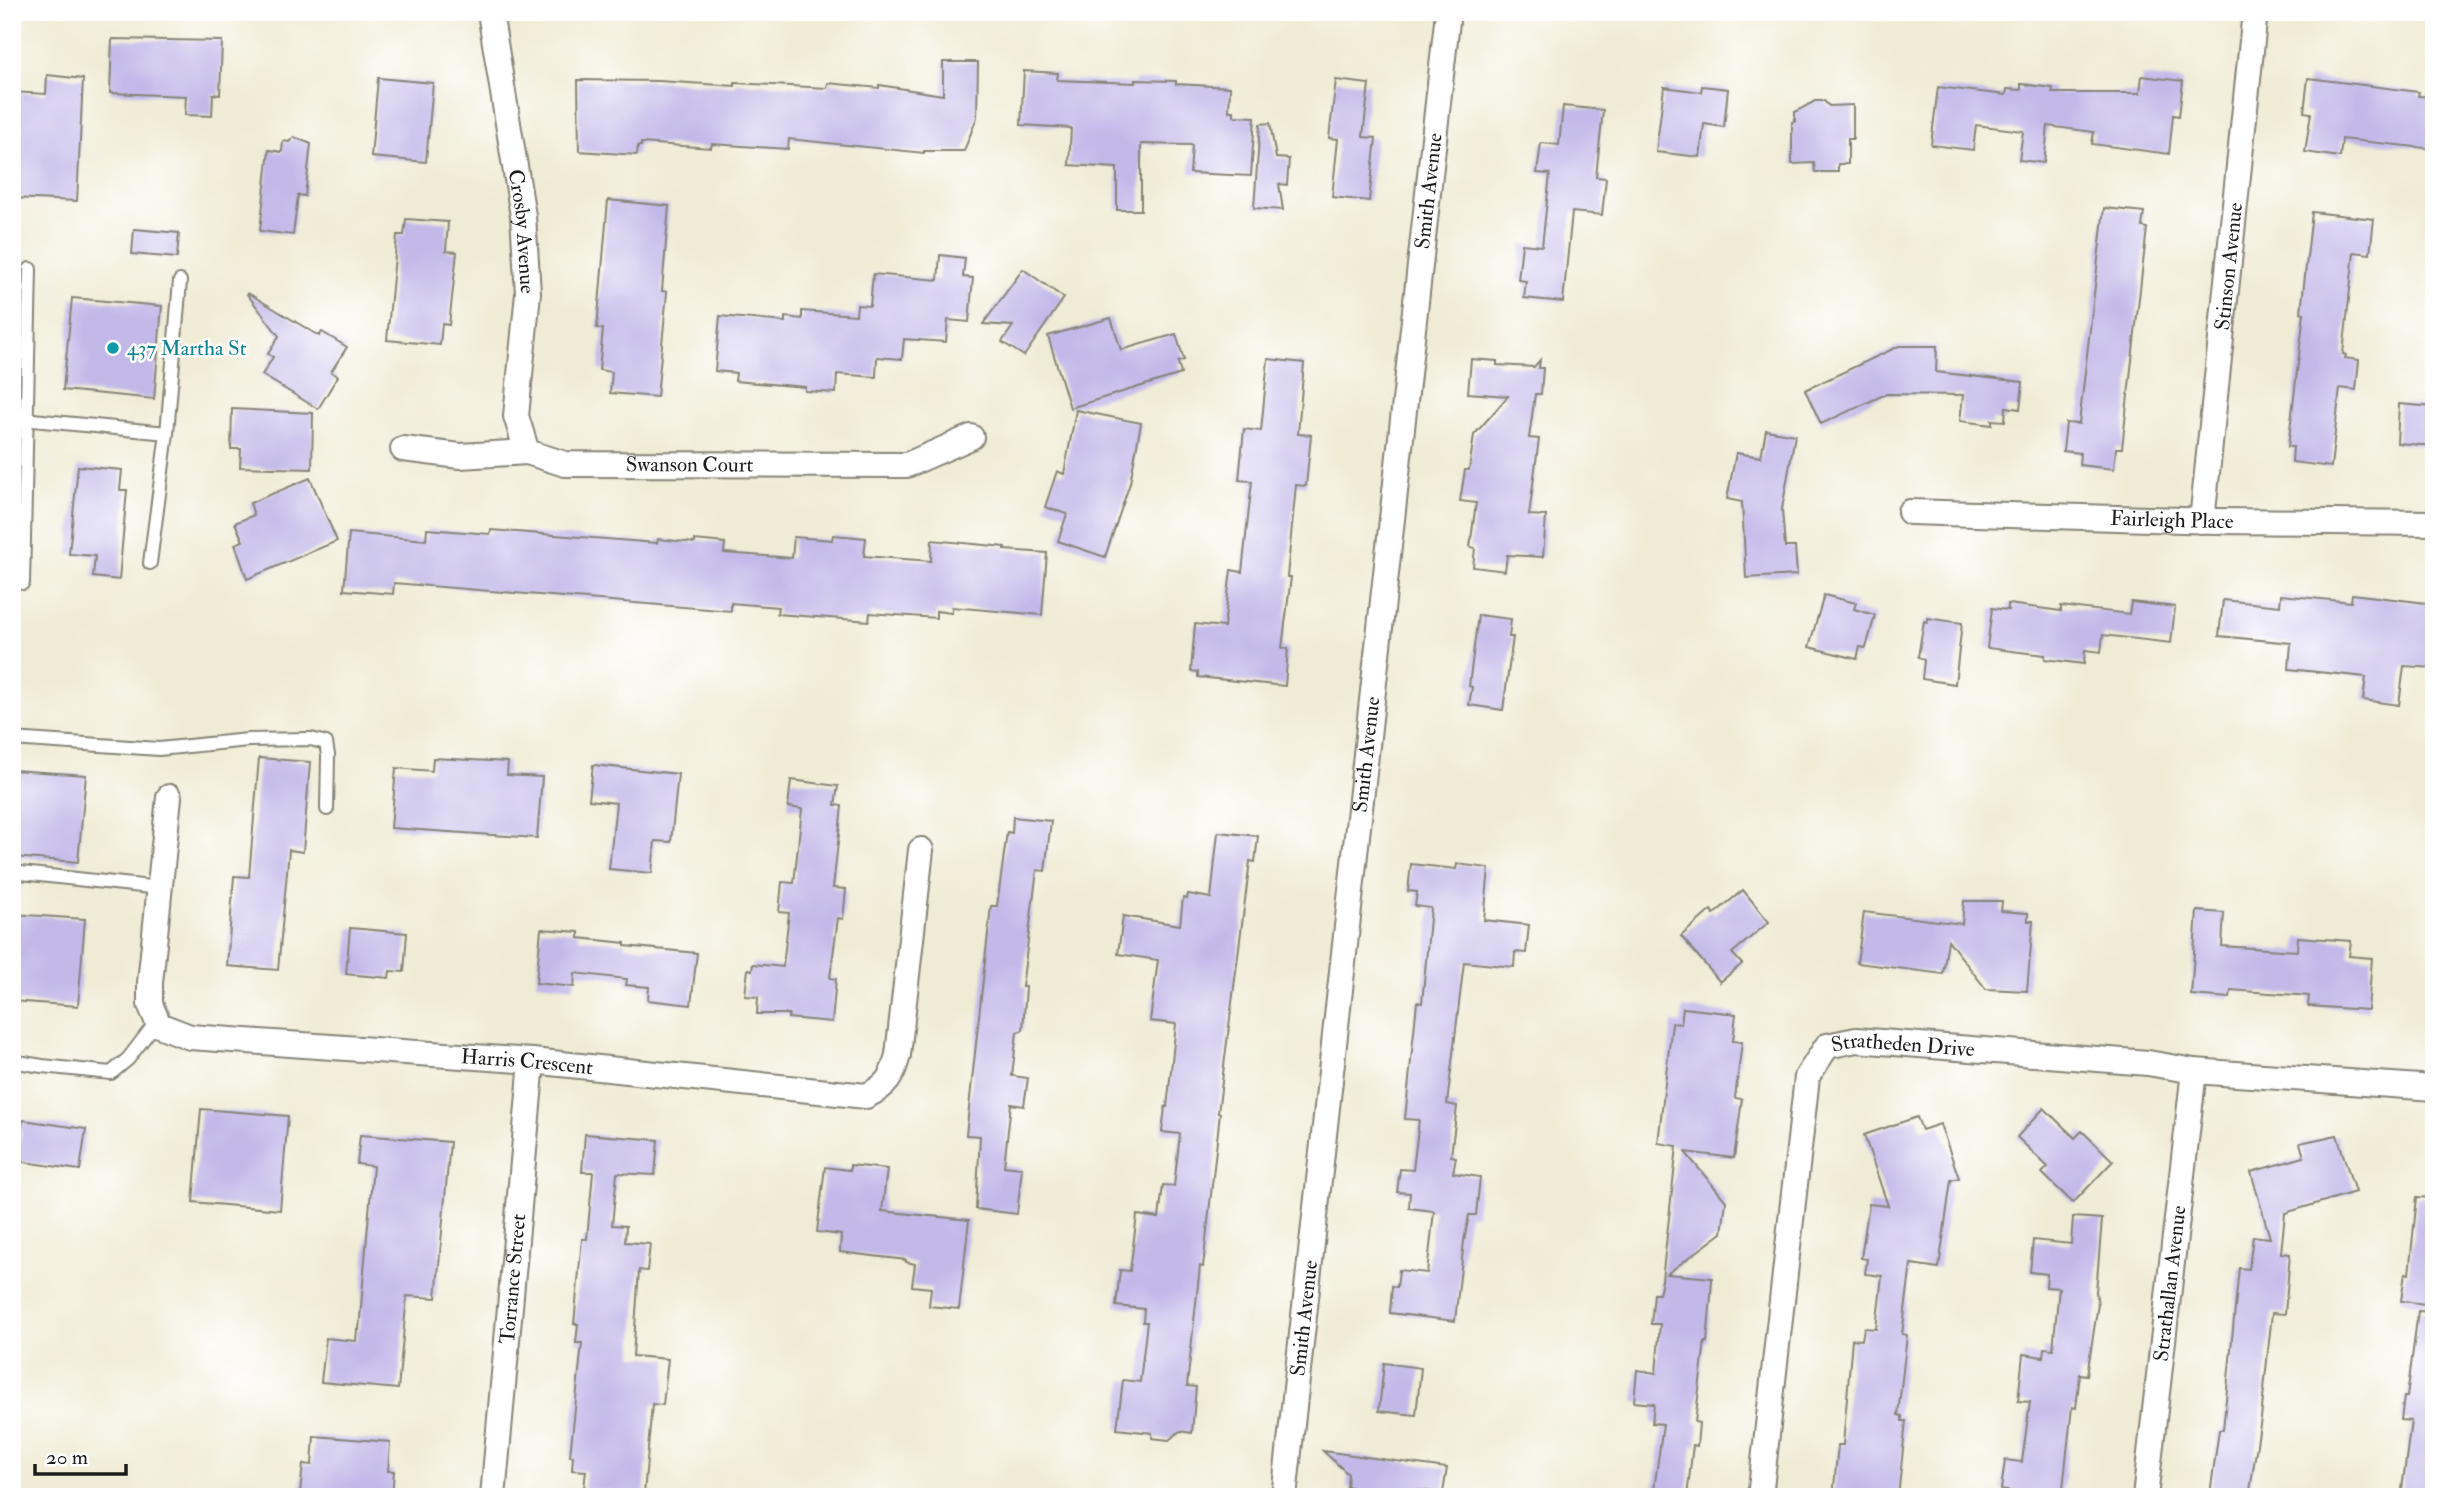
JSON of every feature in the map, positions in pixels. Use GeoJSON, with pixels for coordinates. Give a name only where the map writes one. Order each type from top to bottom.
{"type":"FeatureCollection","features":[{"type":"Feature","properties":{"kind":"street","name":"Crosby Avenue"},"geometry":{"type":"LineString","coordinates":[[490,12],[523,216],[528,293],[516,416],[527,452]]}},
{"type":"Feature","properties":{"kind":"street","name":"Smith Avenue"},"geometry":{"type":"LineString","coordinates":[[1284,1497],[1448,12]]}},
{"type":"Feature","properties":{"kind":"street","name":"Stinson Avenue"},"geometry":{"type":"LineString","coordinates":[[2202,521],[2255,12]]}},
{"type":"Feature","properties":{"kind":"street","name":"Swanson Court"},"geometry":{"type":"LineString","coordinates":[[403,449],[460,456],[527,452],[565,464],[907,465],[971,437]]}},
{"type":"Feature","properties":{"kind":"street","name":"Fairleigh Place"},"geometry":{"type":"LineString","coordinates":[[1910,512],[2202,521],[2434,523]]}},
{"type":"Feature","properties":{"kind":"street"},"geometry":{"type":"LineString","coordinates":[[157,1021],[150,1004],[150,983],[169,797]]}},
{"type":"Feature","properties":{"kind":"street","name":"Harris Crescent"},"geometry":{"type":"LineString","coordinates":[[157,1021],[159,1025],[190,1037],[532,1060],[866,1096],[880,1089],[893,1075],[898,1055],[921,850]]}},
{"type":"Feature","properties":{"kind":"street","name":"Stratheden Drive"},"geometry":{"type":"LineString","coordinates":[[1760,1497],[1807,1077],[1827,1046],[1856,1040],[2148,1063],[2194,1071],[2434,1088]]}},
{"type":"Feature","properties":{"kind":"street","name":"Torrance Street"},"geometry":{"type":"LineString","coordinates":[[493,1497],[532,1060]]}},
{"type":"Feature","properties":{"kind":"street","name":"Strathallan Avenue"},"geometry":{"type":"LineString","coordinates":[[2145,1497],[2194,1071]]}},
{"type":"Feature","properties":{"kind":"lane"},"geometry":{"type":"LineString","coordinates":[[12,581],[23,583],[30,270]]}},
{"type":"Feature","properties":{"kind":"lane"},"geometry":{"type":"LineString","coordinates":[[150,563],[167,433],[180,281]]}},
{"type":"Feature","properties":{"kind":"lane"},"geometry":{"type":"LineString","coordinates":[[12,418],[167,433]]}},
{"type":"Feature","properties":{"kind":"lane"},"geometry":{"type":"LineString","coordinates":[[12,739],[159,749],[248,740],[311,739],[326,743],[327,808]]}},
{"type":"Feature","properties":{"kind":"lane"},"geometry":{"type":"LineString","coordinates":[[12,872],[160,888]]}},
{"type":"Feature","properties":{"kind":"lane"},"geometry":{"type":"LineString","coordinates":[[12,1061],[111,1073],[128,1059],[157,1021]]}},
{"type":"Feature","properties":{"kind":"building"},"geometry":{"type":"Polygon","coordinates":[[[112,39],[222,41],[220,95],[213,94],[212,116],[185,115],[186,96],[110,93],[112,39]]]}},
{"type":"Feature","properties":{"kind":"building"},"geometry":{"type":"Polygon","coordinates":[[[943,62],[978,62],[977,117],[964,151],[924,153],[789,139],[788,149],[712,144],[711,148],[641,143],[637,155],[579,151],[578,80],[827,88],[828,83],[879,88],[879,85],[943,95],[943,62]]]}},
{"type":"Feature","properties":{"kind":"building"},"geometry":{"type":"Polygon","coordinates":[[[1024,71],[1058,73],[1057,80],[1135,83],[1135,80],[1176,81],[1176,84],[1230,87],[1229,111],[1234,111],[1234,116],[1255,117],[1251,176],[1190,173],[1192,145],[1141,144],[1141,210],[1117,210],[1117,168],[1069,165],[1071,128],[1021,125],[1024,71]]]}},
{"type":"Feature","properties":{"kind":"building"},"geometry":{"type":"Polygon","coordinates":[[[47,75],[83,79],[77,201],[12,198],[12,92],[46,94],[47,75]]]}},
{"type":"Feature","properties":{"kind":"building"},"geometry":{"type":"Polygon","coordinates":[[[2142,76],[2183,81],[2179,116],[2173,115],[2169,154],[2092,144],[2094,132],[2048,126],[2044,163],[2019,160],[2023,131],[1976,125],[1973,150],[1931,145],[1938,87],[2006,95],[2007,89],[2021,90],[2021,84],[2053,88],[2052,93],[2140,93],[2142,76]]]}},
{"type":"Feature","properties":{"kind":"building"},"geometry":{"type":"Polygon","coordinates":[[[378,78],[433,83],[426,162],[371,157],[378,78]]]}},
{"type":"Feature","properties":{"kind":"building"},"geometry":{"type":"Polygon","coordinates":[[[2308,78],[2419,92],[2418,96],[2434,97],[2434,149],[2342,139],[2340,157],[2305,152],[2311,113],[2304,112],[2308,78]]]}},
{"type":"Feature","properties":{"kind":"building"},"geometry":{"type":"Polygon","coordinates":[[[1336,80],[1369,84],[1363,137],[1376,138],[1369,201],[1332,197],[1338,139],[1329,138],[1336,80]]]}},
{"type":"Feature","properties":{"kind":"building"},"geometry":{"type":"Polygon","coordinates":[[[1702,86],[1728,89],[1724,127],[1704,124],[1700,157],[1656,152],[1664,87],[1701,92],[1702,86]]]}},
{"type":"Feature","properties":{"kind":"building"},"geometry":{"type":"Polygon","coordinates":[[[1815,101],[1824,101],[1829,106],[1853,105],[1853,139],[1848,139],[1848,164],[1838,164],[1838,172],[1815,172],[1814,163],[1792,164],[1792,122],[1795,122],[1795,112],[1815,101]]]}},
{"type":"Feature","properties":{"kind":"building"},"geometry":{"type":"Polygon","coordinates":[[[1563,106],[1603,110],[1596,177],[1606,178],[1602,215],[1572,212],[1563,302],[1524,298],[1526,281],[1518,280],[1522,244],[1542,246],[1550,174],[1537,173],[1541,143],[1559,145],[1563,106]]]}},
{"type":"Feature","properties":{"kind":"building"},"geometry":{"type":"Polygon","coordinates":[[[1270,123],[1276,158],[1289,159],[1287,185],[1279,184],[1283,210],[1254,208],[1260,124],[1270,123]]]}},
{"type":"Feature","properties":{"kind":"building"},"geometry":{"type":"Polygon","coordinates":[[[294,137],[311,144],[305,196],[298,195],[293,235],[260,231],[269,150],[282,152],[283,141],[289,142],[294,137]]]}},
{"type":"Feature","properties":{"kind":"building"},"geometry":{"type":"Polygon","coordinates":[[[608,200],[669,206],[662,291],[667,292],[657,397],[610,393],[612,372],[599,370],[603,329],[597,328],[608,200]]]}},
{"type":"Feature","properties":{"kind":"building"},"geometry":{"type":"Polygon","coordinates":[[[2104,208],[2144,212],[2142,227],[2147,228],[2122,448],[2116,448],[2114,469],[2079,465],[2080,453],[2063,451],[2066,423],[2079,424],[2104,208]]]}},
{"type":"Feature","properties":{"kind":"building"},"geometry":{"type":"Polygon","coordinates":[[[2312,212],[2374,219],[2370,254],[2354,252],[2343,354],[2346,355],[2345,358],[2359,360],[2356,390],[2340,388],[2331,467],[2292,462],[2293,447],[2288,447],[2304,313],[2301,312],[2312,212]]]}},
{"type":"Feature","properties":{"kind":"building"},"geometry":{"type":"Polygon","coordinates":[[[406,219],[448,222],[446,251],[457,252],[449,325],[442,324],[440,345],[387,340],[397,235],[404,235],[406,219]]]}},
{"type":"Feature","properties":{"kind":"building"},"geometry":{"type":"Polygon","coordinates":[[[134,229],[179,233],[177,258],[132,254],[134,229]]]}},
{"type":"Feature","properties":{"kind":"building"},"geometry":{"type":"Polygon","coordinates":[[[940,255],[965,258],[963,277],[973,278],[969,322],[948,320],[946,342],[904,339],[902,359],[877,357],[876,377],[837,374],[836,393],[805,391],[805,387],[735,381],[736,373],[715,371],[720,316],[785,322],[785,317],[802,319],[802,311],[856,315],[857,305],[870,306],[873,274],[938,280],[940,255]]]}},
{"type":"Feature","properties":{"kind":"building"},"geometry":{"type":"Polygon","coordinates":[[[1023,269],[1064,298],[1024,356],[1002,342],[1013,326],[983,324],[1023,269]]]}},
{"type":"Feature","properties":{"kind":"building"},"geometry":{"type":"Polygon","coordinates":[[[248,293],[319,336],[322,332],[347,347],[331,372],[338,376],[318,409],[262,375],[273,357],[268,354],[279,336],[248,293]]]}},
{"type":"Feature","properties":{"kind":"building","name":"437 Martha St"},"geometry":{"type":"Polygon","coordinates":[[[72,298],[162,306],[154,399],[63,390],[72,298]]]}},
{"type":"Feature","properties":{"kind":"building"},"geometry":{"type":"Polygon","coordinates":[[[1111,318],[1121,350],[1176,334],[1184,360],[1178,362],[1181,374],[1070,408],[1048,336],[1111,318]]]}},
{"type":"Feature","properties":{"kind":"building"},"geometry":{"type":"Polygon","coordinates":[[[1899,346],[1937,346],[1936,372],[2023,382],[2020,409],[2006,407],[2005,421],[1992,420],[1992,425],[1960,421],[1963,395],[1886,394],[1821,424],[1805,390],[1899,346]]]}},
{"type":"Feature","properties":{"kind":"building"},"geometry":{"type":"Polygon","coordinates":[[[1268,359],[1304,363],[1298,434],[1311,435],[1306,486],[1296,485],[1287,577],[1291,577],[1282,648],[1288,648],[1285,686],[1198,677],[1198,672],[1191,671],[1195,624],[1224,627],[1231,570],[1242,572],[1252,481],[1239,480],[1244,429],[1261,431],[1268,359]]]}},
{"type":"Feature","properties":{"kind":"building"},"geometry":{"type":"Polygon","coordinates":[[[1471,359],[1497,361],[1497,365],[1534,367],[1540,360],[1539,368],[1543,368],[1541,394],[1535,394],[1529,438],[1539,439],[1529,515],[1546,516],[1543,557],[1507,555],[1505,571],[1473,567],[1475,548],[1470,547],[1476,503],[1460,501],[1465,470],[1469,470],[1474,435],[1508,396],[1468,393],[1471,359]]]}},
{"type":"Feature","properties":{"kind":"building"},"geometry":{"type":"Polygon","coordinates":[[[2399,404],[2434,407],[2434,446],[2397,443],[2399,404]]]}},
{"type":"Feature","properties":{"kind":"building"},"geometry":{"type":"Polygon","coordinates":[[[232,409],[313,413],[312,469],[240,467],[241,449],[231,449],[232,409]]]}},
{"type":"Feature","properties":{"kind":"building"},"geometry":{"type":"Polygon","coordinates":[[[1076,410],[1141,423],[1130,483],[1105,557],[1058,541],[1067,514],[1045,507],[1057,471],[1064,474],[1076,410]]]}},
{"type":"Feature","properties":{"kind":"building"},"geometry":{"type":"Polygon","coordinates":[[[1766,430],[1795,435],[1782,509],[1785,547],[1795,547],[1797,575],[1746,578],[1742,502],[1727,499],[1736,453],[1761,457],[1766,430]]]}},
{"type":"Feature","properties":{"kind":"building"},"geometry":{"type":"Polygon","coordinates":[[[78,466],[122,470],[120,490],[127,490],[119,580],[93,577],[95,556],[69,554],[78,466]]]}},
{"type":"Feature","properties":{"kind":"building"},"geometry":{"type":"Polygon","coordinates":[[[310,478],[337,541],[247,579],[235,544],[243,541],[235,523],[254,515],[250,503],[310,478]]]}},
{"type":"Feature","properties":{"kind":"building"},"geometry":{"type":"Polygon","coordinates":[[[427,529],[490,534],[491,530],[657,543],[658,539],[695,543],[695,540],[725,543],[724,553],[792,558],[794,537],[832,540],[833,535],[866,538],[864,556],[931,561],[932,540],[1005,547],[1005,550],[1047,553],[1042,615],[952,607],[952,613],[936,611],[936,618],[870,613],[869,621],[777,614],[778,607],[731,603],[731,611],[394,583],[393,594],[344,590],[349,533],[426,540],[427,529]]]}},
{"type":"Feature","properties":{"kind":"building"},"geometry":{"type":"Polygon","coordinates":[[[2352,594],[2434,604],[2434,668],[2404,666],[2399,705],[2363,700],[2366,677],[2289,669],[2291,643],[2219,636],[2223,600],[2280,606],[2281,595],[2351,602],[2352,594]]]}},
{"type":"Feature","properties":{"kind":"building"},"geometry":{"type":"Polygon","coordinates":[[[1824,595],[1856,603],[1854,609],[1875,615],[1866,648],[1860,647],[1857,659],[1809,647],[1824,595]]]}},
{"type":"Feature","properties":{"kind":"building"},"geometry":{"type":"Polygon","coordinates":[[[2131,602],[2175,607],[2171,643],[2103,635],[2101,652],[2085,650],[2084,664],[2045,659],[2045,655],[1987,648],[1992,608],[2008,610],[2008,604],[2061,611],[2061,606],[2129,614],[2131,602]]]}},
{"type":"Feature","properties":{"kind":"building"},"geometry":{"type":"Polygon","coordinates":[[[1478,615],[1511,619],[1509,637],[1513,637],[1503,710],[1469,705],[1478,615]]]}},
{"type":"Feature","properties":{"kind":"building"},"geometry":{"type":"Polygon","coordinates":[[[1927,618],[1962,623],[1955,684],[1922,679],[1924,660],[1918,657],[1924,621],[1927,622],[1927,618]]]}},
{"type":"Feature","properties":{"kind":"building"},"geometry":{"type":"Polygon","coordinates":[[[259,758],[310,762],[303,852],[289,850],[278,970],[227,966],[234,876],[249,877],[259,758]]]}},
{"type":"Feature","properties":{"kind":"building"},"geometry":{"type":"Polygon","coordinates":[[[433,758],[508,762],[507,775],[542,777],[537,838],[391,828],[396,768],[432,771],[433,758]]]}},
{"type":"Feature","properties":{"kind":"building"},"geometry":{"type":"Polygon","coordinates":[[[593,765],[678,774],[671,842],[655,841],[652,873],[609,869],[616,803],[589,800],[593,765]]]}},
{"type":"Feature","properties":{"kind":"building"},"geometry":{"type":"Polygon","coordinates":[[[12,770],[86,775],[78,862],[12,857],[12,770]]]}},
{"type":"Feature","properties":{"kind":"building"},"geometry":{"type":"Polygon","coordinates":[[[791,780],[838,786],[835,805],[842,806],[833,888],[846,889],[843,919],[838,918],[830,978],[836,979],[832,1022],[788,1018],[789,1014],[757,1014],[758,997],[745,996],[748,969],[752,970],[753,964],[783,967],[789,913],[779,912],[782,882],[794,883],[802,809],[788,807],[791,780]]]}},
{"type":"Feature","properties":{"kind":"building"},"geometry":{"type":"Polygon","coordinates":[[[1013,817],[1051,821],[1045,871],[1037,870],[1022,987],[1026,987],[1023,1030],[1017,1032],[1012,1076],[1028,1078],[1024,1106],[1011,1104],[1004,1166],[1022,1168],[1017,1214],[976,1209],[980,1136],[966,1135],[991,906],[997,906],[1007,832],[1012,833],[1013,817]]]}},
{"type":"Feature","properties":{"kind":"building"},"geometry":{"type":"Polygon","coordinates":[[[1218,832],[1258,836],[1255,862],[1250,861],[1218,1113],[1203,1267],[1200,1266],[1187,1386],[1196,1387],[1192,1433],[1180,1431],[1169,1440],[1152,1438],[1152,1433],[1117,1429],[1123,1380],[1140,1382],[1147,1322],[1143,1322],[1144,1309],[1116,1306],[1120,1270],[1130,1271],[1137,1215],[1159,1218],[1163,1185],[1174,1186],[1180,1134],[1162,1132],[1176,1024],[1150,1021],[1158,960],[1118,954],[1123,916],[1180,925],[1183,898],[1187,899],[1188,894],[1211,898],[1218,832]]]}},
{"type":"Feature","properties":{"kind":"building"},"geometry":{"type":"Polygon","coordinates":[[[1411,864],[1456,869],[1457,864],[1489,868],[1484,920],[1529,925],[1526,953],[1515,952],[1514,967],[1464,962],[1447,1104],[1457,1106],[1451,1156],[1456,1157],[1453,1173],[1480,1177],[1476,1215],[1469,1215],[1464,1241],[1455,1321],[1390,1313],[1392,1286],[1397,1287],[1399,1270],[1427,1273],[1434,1211],[1409,1208],[1410,1193],[1397,1192],[1400,1169],[1413,1170],[1419,1120],[1405,1119],[1417,1002],[1422,1003],[1431,908],[1415,906],[1417,892],[1408,891],[1411,864]]]}},
{"type":"Feature","properties":{"kind":"building"},"geometry":{"type":"Polygon","coordinates":[[[1743,890],[1769,922],[1732,953],[1742,964],[1720,982],[1681,936],[1711,910],[1714,914],[1743,890]]]}},
{"type":"Feature","properties":{"kind":"building"},"geometry":{"type":"Polygon","coordinates":[[[1964,901],[2002,901],[2001,911],[2028,913],[2028,921],[2033,921],[2027,991],[1986,989],[1948,940],[1943,974],[1857,963],[1864,912],[1962,924],[1964,901]]]}},
{"type":"Feature","properties":{"kind":"building"},"geometry":{"type":"Polygon","coordinates":[[[2197,911],[2224,913],[2222,946],[2297,951],[2298,937],[2351,941],[2349,956],[2372,958],[2368,1010],[2308,1006],[2309,996],[2231,990],[2230,998],[2191,995],[2197,911]]]}},
{"type":"Feature","properties":{"kind":"building"},"geometry":{"type":"Polygon","coordinates":[[[12,914],[85,919],[78,1006],[12,1001],[12,914]]]}},
{"type":"Feature","properties":{"kind":"building"},"geometry":{"type":"Polygon","coordinates":[[[350,928],[407,933],[404,972],[390,971],[389,978],[346,974],[350,928]]]}},
{"type":"Feature","properties":{"kind":"building"},"geometry":{"type":"Polygon","coordinates":[[[541,929],[579,932],[579,938],[625,943],[625,946],[697,953],[691,1005],[648,1000],[649,987],[626,985],[627,979],[575,973],[574,987],[536,983],[541,929]]]}},
{"type":"Feature","properties":{"kind":"building"},"geometry":{"type":"Polygon","coordinates":[[[1683,1008],[1736,1014],[1733,1041],[1742,1042],[1735,1098],[1742,1099],[1734,1158],[1685,1152],[1726,1201],[1722,1233],[1667,1274],[1712,1278],[1711,1296],[1695,1422],[1699,1423],[1697,1446],[1693,1445],[1687,1497],[1653,1497],[1663,1424],[1652,1423],[1654,1404],[1634,1402],[1637,1370],[1656,1373],[1660,1324],[1651,1324],[1654,1294],[1659,1294],[1662,1280],[1677,1146],[1658,1143],[1672,1023],[1681,1024],[1683,1008]]]}},
{"type":"Feature","properties":{"kind":"building"},"geometry":{"type":"Polygon","coordinates":[[[2044,1108],[2075,1138],[2082,1131],[2113,1161],[2073,1203],[2042,1173],[2048,1167],[2017,1137],[2044,1108]]]}},
{"type":"Feature","properties":{"kind":"building"},"geometry":{"type":"Polygon","coordinates":[[[201,1109],[288,1116],[280,1210],[193,1202],[201,1109]]]}},
{"type":"Feature","properties":{"kind":"building"},"geometry":{"type":"Polygon","coordinates":[[[1917,1117],[1922,1130],[1940,1124],[1959,1178],[1951,1180],[1939,1268],[1911,1264],[1902,1334],[1907,1335],[1898,1415],[1902,1416],[1902,1421],[1906,1421],[1898,1497],[1833,1497],[1838,1445],[1843,1445],[1852,1339],[1862,1340],[1864,1328],[1876,1329],[1882,1276],[1865,1274],[1867,1259],[1861,1258],[1869,1204],[1888,1206],[1864,1135],[1917,1117]]]}},
{"type":"Feature","properties":{"kind":"building"},"geometry":{"type":"Polygon","coordinates":[[[23,1120],[86,1129],[80,1170],[17,1161],[23,1120]]]}},
{"type":"Feature","properties":{"kind":"building"},"geometry":{"type":"Polygon","coordinates":[[[585,1134],[658,1140],[655,1175],[617,1173],[612,1225],[626,1226],[625,1242],[650,1244],[647,1271],[639,1270],[633,1356],[668,1359],[663,1405],[652,1404],[644,1494],[584,1488],[586,1471],[572,1470],[573,1456],[570,1456],[582,1343],[576,1343],[578,1324],[574,1324],[582,1239],[587,1239],[593,1172],[582,1172],[585,1134]]]}},
{"type":"Feature","properties":{"kind":"building"},"geometry":{"type":"Polygon","coordinates":[[[360,1135],[450,1142],[436,1298],[407,1296],[398,1389],[321,1382],[326,1338],[356,1341],[359,1330],[373,1166],[357,1164],[360,1135]]]}},
{"type":"Feature","properties":{"kind":"building"},"geometry":{"type":"Polygon","coordinates":[[[2337,1135],[2355,1192],[2285,1213],[2281,1253],[2290,1254],[2285,1314],[2272,1313],[2261,1418],[2249,1497],[2210,1494],[2219,1430],[2223,1430],[2239,1268],[2249,1269],[2253,1236],[2270,1238],[2251,1172],[2304,1157],[2300,1143],[2337,1135]]]}},
{"type":"Feature","properties":{"kind":"building"},"geometry":{"type":"Polygon","coordinates":[[[850,1165],[887,1169],[882,1211],[969,1220],[959,1309],[929,1306],[931,1288],[912,1286],[915,1264],[906,1260],[840,1252],[841,1235],[817,1232],[825,1167],[850,1170],[850,1165]]]}},
{"type":"Feature","properties":{"kind":"building"},"geometry":{"type":"Polygon","coordinates":[[[2417,1197],[2434,1198],[2434,1305],[2401,1301],[2405,1273],[2409,1274],[2417,1197]]]}},
{"type":"Feature","properties":{"kind":"building"},"geometry":{"type":"Polygon","coordinates":[[[2073,1217],[2102,1219],[2096,1292],[2098,1304],[2087,1375],[2080,1374],[2076,1408],[2072,1407],[2062,1497],[2029,1497],[2030,1495],[2001,1490],[2005,1460],[2022,1462],[2030,1402],[2018,1401],[2023,1354],[2043,1357],[2044,1348],[2053,1349],[2059,1288],[2046,1287],[2047,1274],[2030,1272],[2033,1240],[2071,1244],[2073,1217]]]}},
{"type":"Feature","properties":{"kind":"building"},"geometry":{"type":"Polygon","coordinates":[[[2418,1311],[2434,1312],[2434,1497],[2401,1497],[2411,1421],[2401,1420],[2404,1397],[2407,1397],[2418,1311]]]}},
{"type":"Feature","properties":{"kind":"building"},"geometry":{"type":"Polygon","coordinates":[[[1384,1363],[1421,1368],[1416,1415],[1379,1411],[1384,1363]]]}},
{"type":"Feature","properties":{"kind":"building"},"geometry":{"type":"Polygon","coordinates":[[[314,1436],[390,1442],[388,1471],[394,1471],[392,1497],[309,1497],[308,1493],[300,1493],[303,1464],[312,1465],[314,1436]]]}},
{"type":"Feature","properties":{"kind":"building"},"geometry":{"type":"Polygon","coordinates":[[[1323,1451],[1447,1468],[1443,1493],[1415,1490],[1414,1497],[1350,1494],[1351,1487],[1347,1487],[1348,1474],[1323,1451]]]}},
{"type":"Feature","properties":{"kind":"place","name":"437 Martha St"},"geometry":{"type":"Point","coordinates":[113,348]}}]}
